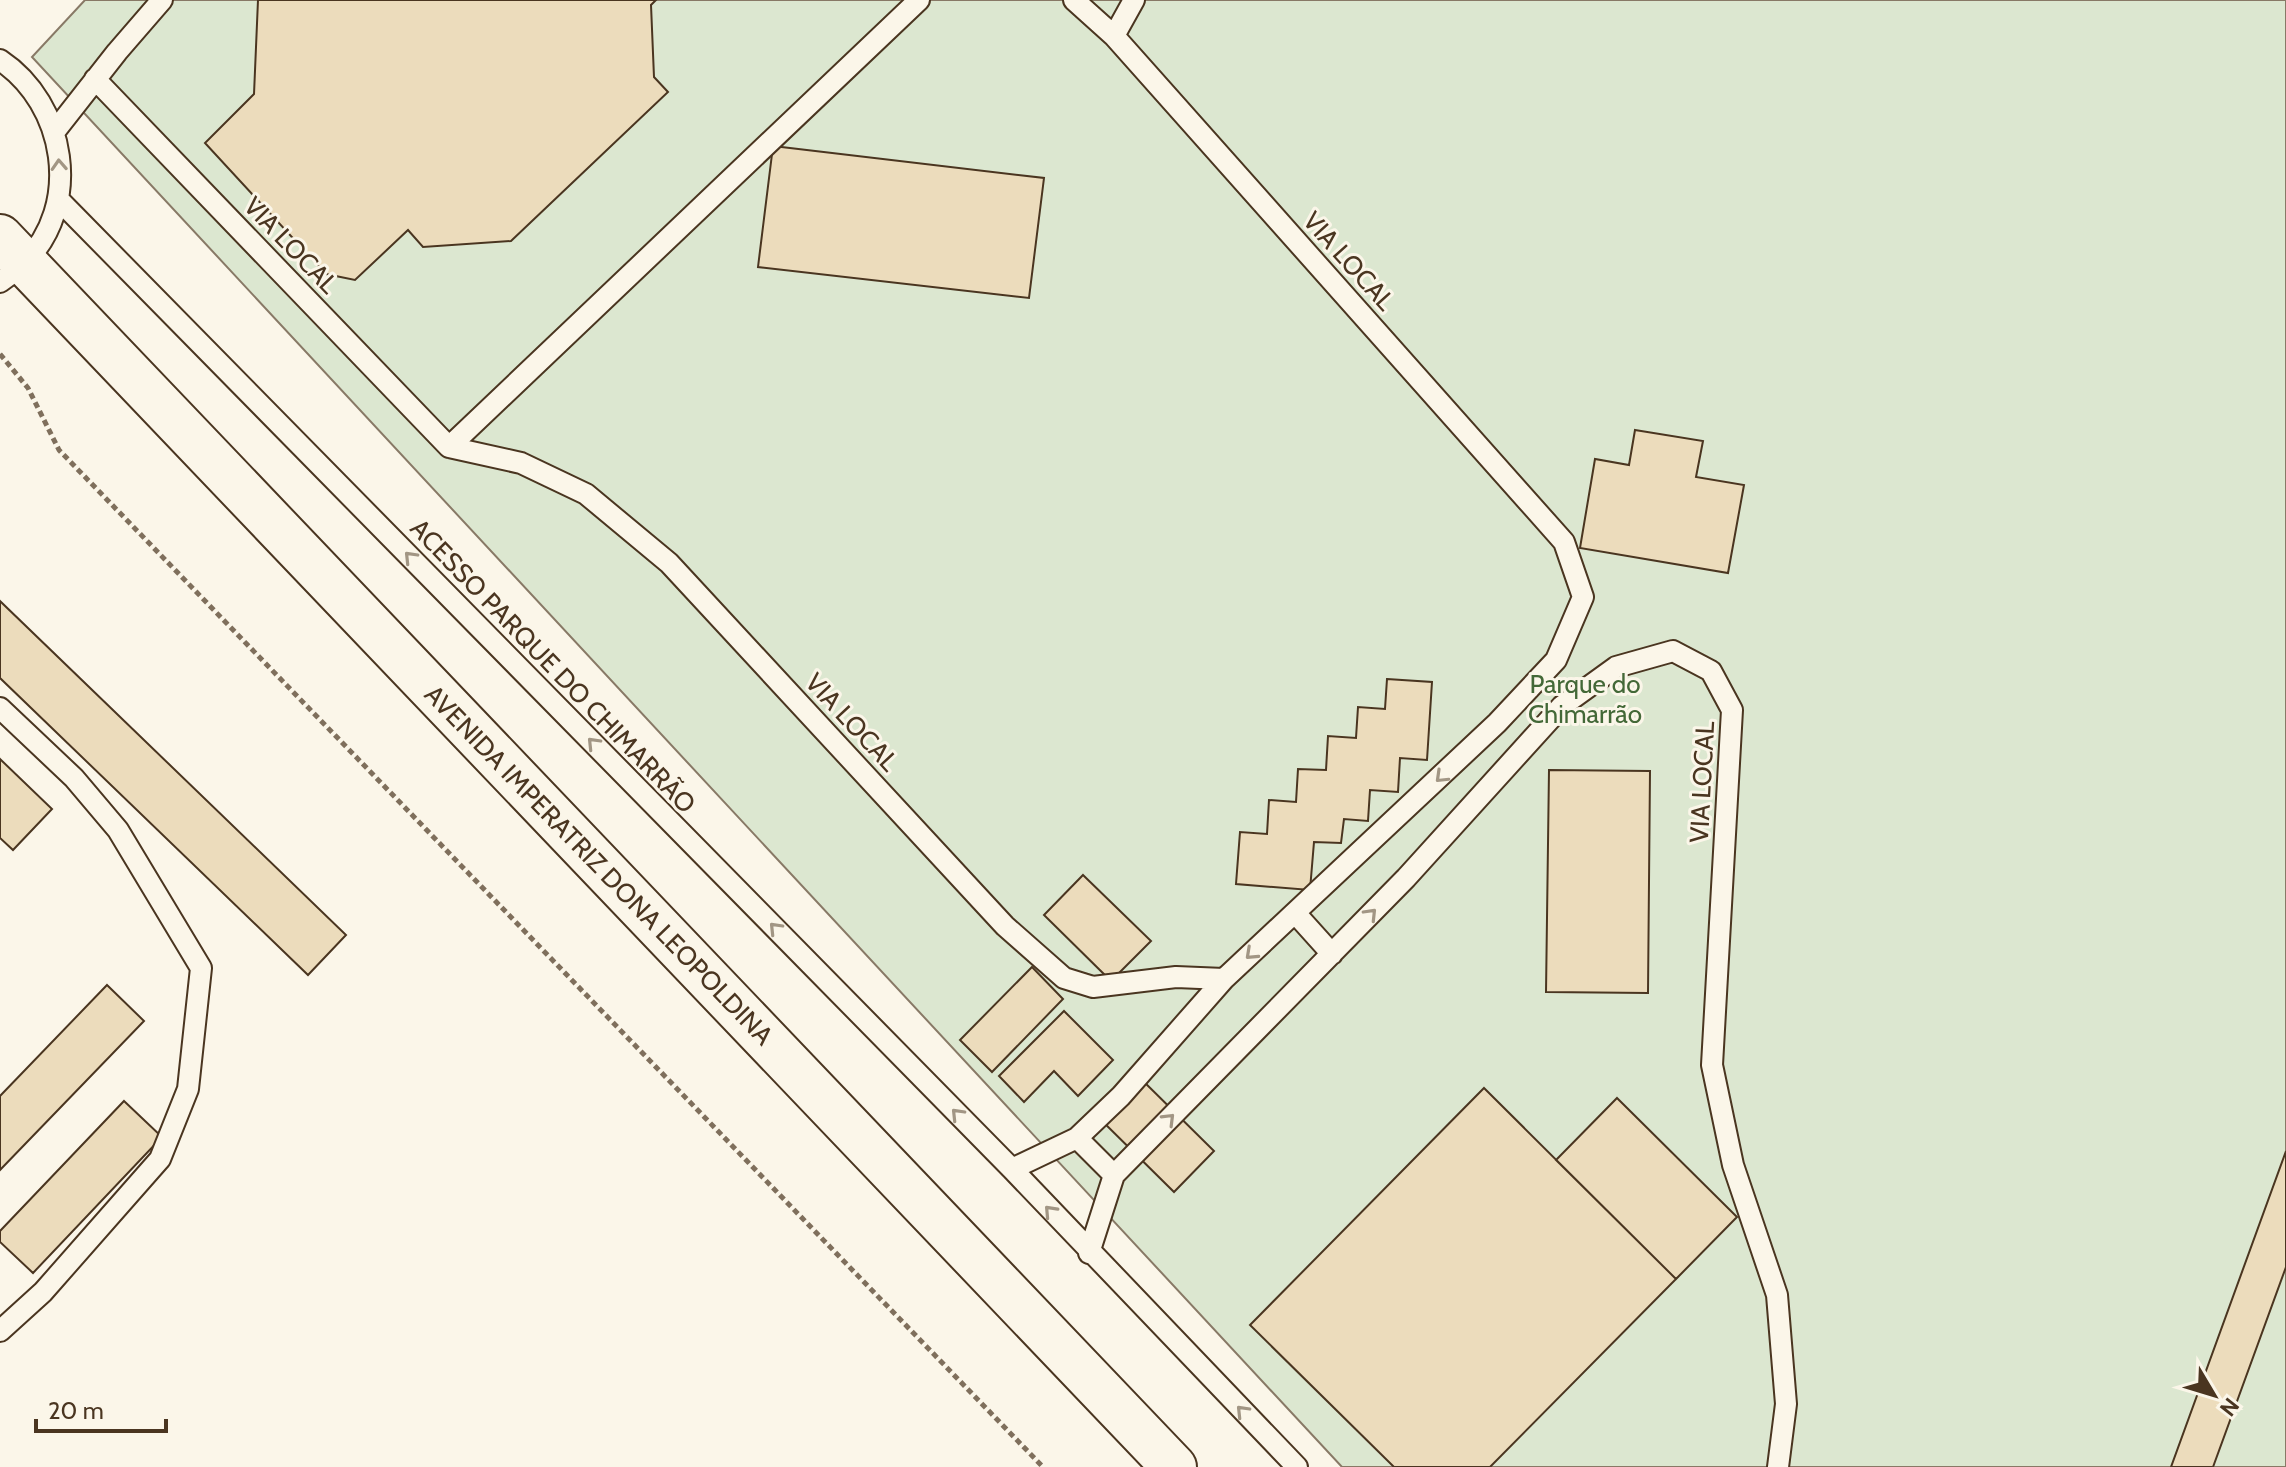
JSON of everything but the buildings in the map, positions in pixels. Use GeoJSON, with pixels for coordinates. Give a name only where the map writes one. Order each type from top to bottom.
{"type":"FeatureCollection","features":[{"type":"Feature","properties":{"kind":"main road","name":"AVENIDA IMPERATRIZ DONA LEOPOLDINA"},"geometry":{"type":"LineString","coordinates":[[8,261],[1174,1467]]}},
{"type":"Feature","properties":{"kind":"lane"},"geometry":{"type":"LineString","coordinates":[[55,131],[162,0]]}},
{"type":"Feature","properties":{"kind":"lane"},"geometry":{"type":"LineString","coordinates":[[449,447],[919,0]]}},
{"type":"Feature","properties":{"kind":"lane","name":"VIA LOCAL"},"geometry":{"type":"LineString","coordinates":[[1074,0],[1114,36],[1564,542],[1583,597],[1556,660],[1497,723],[1224,979],[1121,1096],[1077,1138]]}},
{"type":"Feature","properties":{"kind":"lane"},"geometry":{"type":"LineString","coordinates":[[1114,36],[1134,0]]}},
{"type":"Feature","properties":{"kind":"lane"},"geometry":{"type":"LineString","coordinates":[[0,60],[35,91],[55,131],[61,164],[58,199],[46,233],[8,261]]}},
{"type":"Feature","properties":{"kind":"lane","name":"VIA LOCAL"},"geometry":{"type":"LineString","coordinates":[[95,79],[449,447],[521,463],[586,494],[669,563],[1005,926],[1064,978],[1093,987],[1176,977],[1224,979]]}},
{"type":"Feature","properties":{"kind":"lane","name":"ACESSO PARQUE DO CHIMARRÃO"},"geometry":{"type":"LineString","coordinates":[[58,199],[1012,1169],[1089,1253],[1297,1467]]}},
{"type":"Feature","properties":{"kind":"lane","name":"VIA LOCAL"},"geometry":{"type":"LineString","coordinates":[[1114,1175],[1473,807],[1562,706],[1616,667],[1673,651],[1711,671],[1732,710],[1712,1065],[1733,1165],[1777,1295],[1786,1404],[1778,1467]]}},
{"type":"Feature","properties":{"kind":"lane"},"geometry":{"type":"LineString","coordinates":[[0,708],[74,778],[118,830],[201,968],[188,1089],[160,1159],[43,1292],[0,1331]]}},
{"type":"Feature","properties":{"kind":"lane"},"geometry":{"type":"LineString","coordinates":[[1497,723],[1523,749]]}},
{"type":"Feature","properties":{"kind":"lane"},"geometry":{"type":"LineString","coordinates":[[1296,914],[1332,954]]}},
{"type":"Feature","properties":{"kind":"lane"},"geometry":{"type":"LineString","coordinates":[[1012,1169],[1077,1138],[1114,1175],[1089,1253]]}},
{"type":"Feature","properties":{"kind":"path"},"geometry":{"type":"LineString","coordinates":[[0,354],[28,388],[59,450],[1043,1467]]}},
{"type":"Feature","properties":{"kind":"green space","name":"Parque do Chimarrão"},"geometry":{"type":"Polygon","coordinates":[[[85,0],[2286,0],[2286,1467],[1342,1467],[32,57],[85,0]]]}}]}
